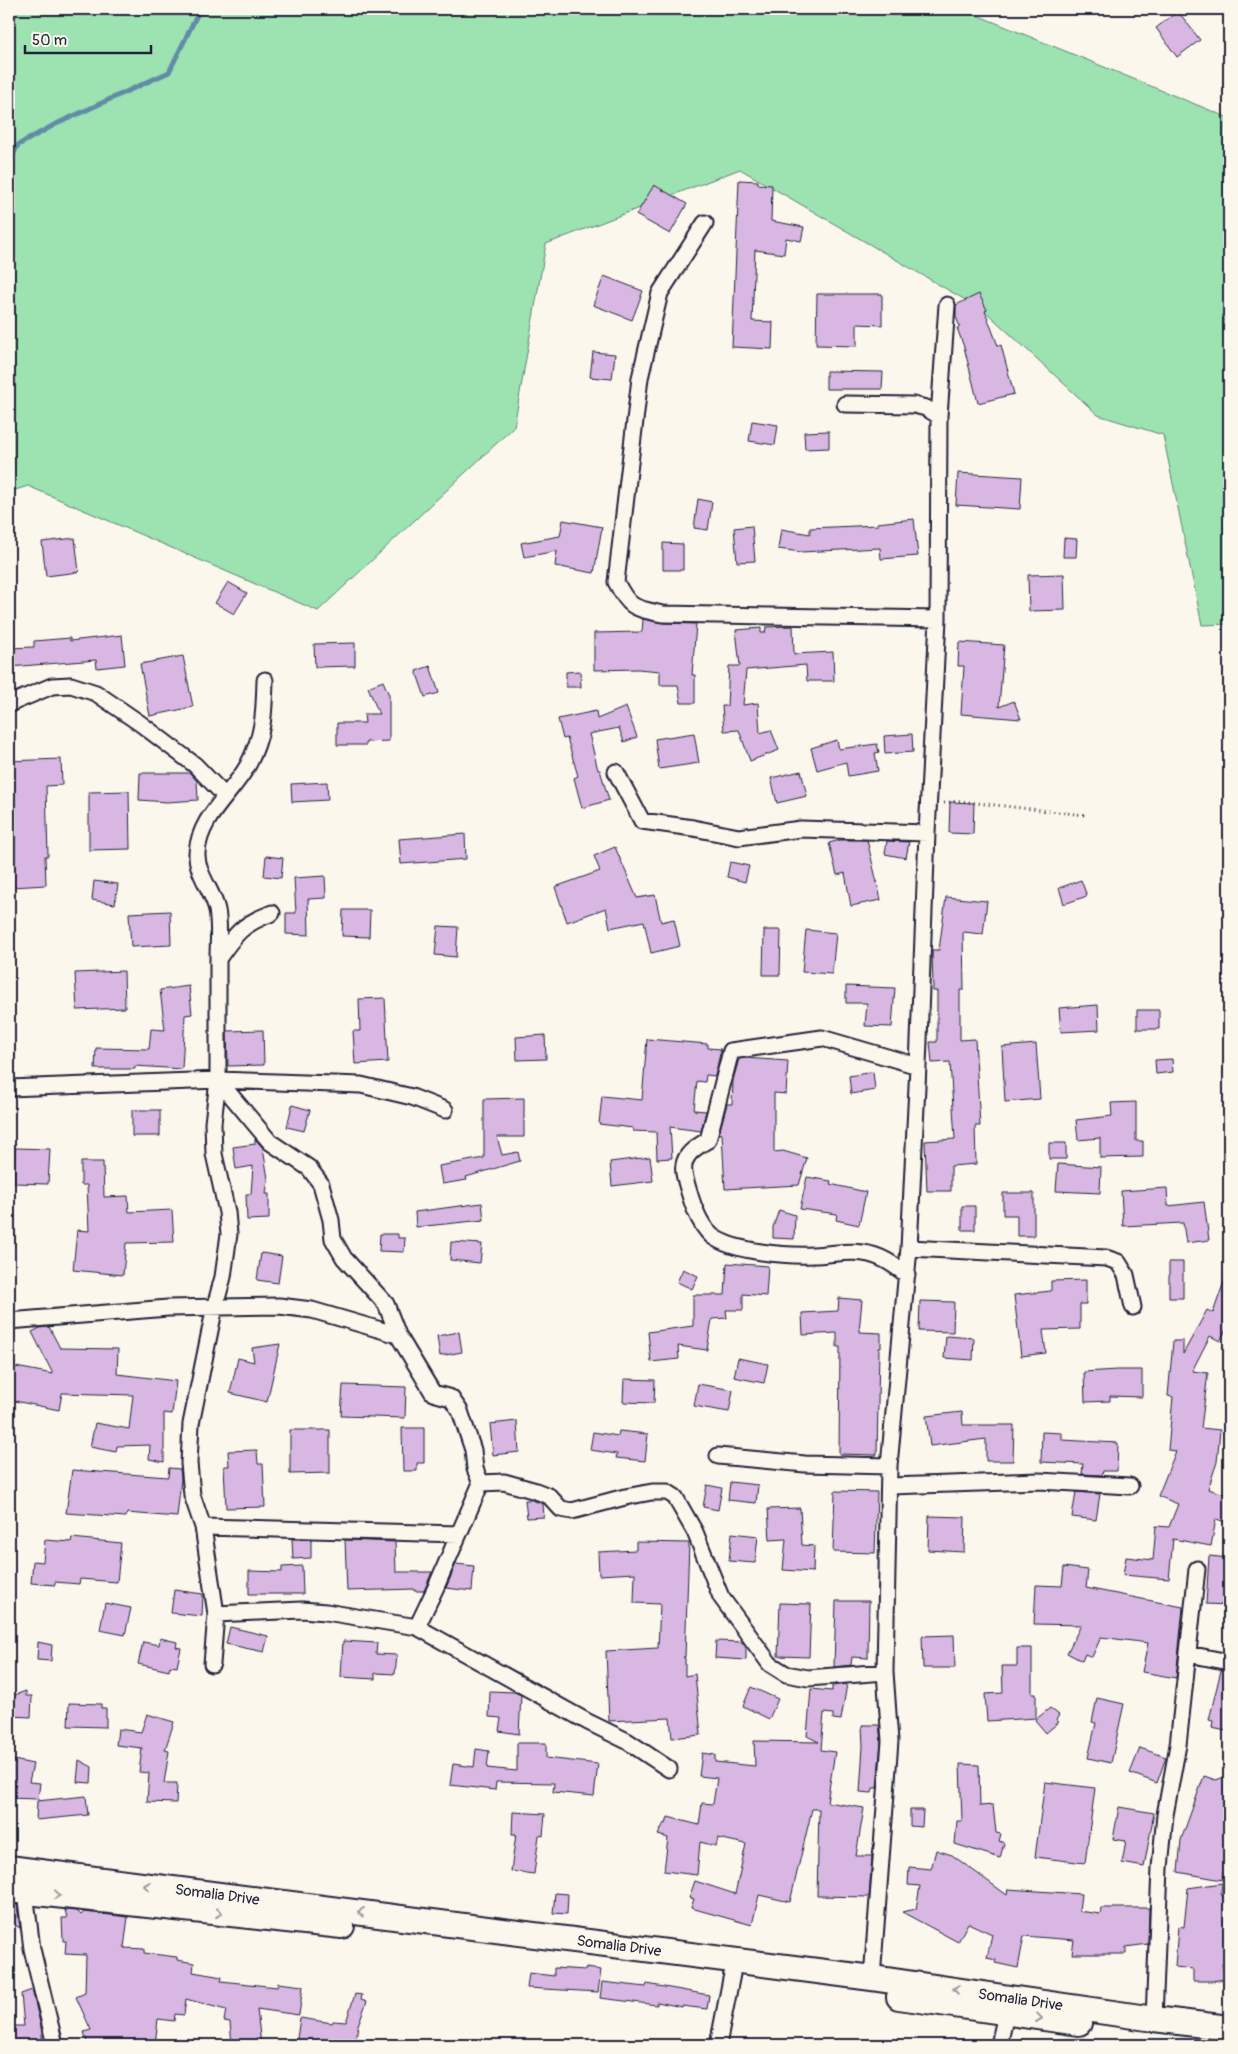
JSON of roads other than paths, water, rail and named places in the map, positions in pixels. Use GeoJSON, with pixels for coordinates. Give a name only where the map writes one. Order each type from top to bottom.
{"type":"FeatureCollection","features":[{"type":"Feature","properties":{"kind":"main road","name":"Somalia Drive"},"geometry":{"type":"LineString","coordinates":[[9,1868],[872,1978],[1008,2005],[1229,2041]]}},
{"type":"Feature","properties":{"kind":"main road","name":"Somalia Drive"},"geometry":{"type":"LineString","coordinates":[[17,1891],[585,1953],[732,1974],[1229,2028]]}},
{"type":"Feature","properties":{"kind":"street"},"geometry":{"type":"LineString","coordinates":[[705,223],[660,293],[640,378],[616,582],[625,600],[636,608],[663,614],[938,619]]}},
{"type":"Feature","properties":{"kind":"street"},"geometry":{"type":"LineString","coordinates":[[872,1978],[890,1741],[885,1672],[889,1466],[909,1248],[938,619],[939,416],[947,305]]}},
{"type":"Feature","properties":{"kind":"street"},"geometry":{"type":"LineString","coordinates":[[845,404],[914,405],[926,408],[939,416]]}},
{"type":"Feature","properties":{"kind":"street"},"geometry":{"type":"LineString","coordinates":[[212,1664],[216,1614],[203,1527],[192,1495],[188,1463],[191,1424],[215,1306],[223,1277],[229,1234],[227,1212],[214,1154],[212,1122],[218,1080],[217,910],[201,873],[197,853],[205,824],[247,766],[261,736],[265,680]]}},
{"type":"Feature","properties":{"kind":"street"},"geometry":{"type":"LineString","coordinates":[[9,704],[52,686],[71,685],[96,693],[195,765],[225,796]]}},
{"type":"Feature","properties":{"kind":"street"},"geometry":{"type":"LineString","coordinates":[[616,772],[642,821],[656,824],[693,828],[739,838],[801,829],[927,833]]}},
{"type":"Feature","properties":{"kind":"street"},"geometry":{"type":"LineString","coordinates":[[218,960],[236,933],[251,921],[272,913]]}},
{"type":"Feature","properties":{"kind":"street"},"geometry":{"type":"LineString","coordinates":[[907,1275],[891,1263],[862,1252],[812,1255],[770,1254],[738,1247],[712,1236],[696,1214],[684,1174],[685,1159],[692,1149],[708,1140],[731,1051],[822,1038],[918,1066]]}},
{"type":"Feature","properties":{"kind":"street"},"geometry":{"type":"LineString","coordinates":[[218,1080],[270,1142],[309,1168],[321,1184],[331,1220],[333,1239],[344,1258],[386,1304],[398,1335],[433,1393],[451,1398],[460,1411],[473,1450],[475,1469],[481,1483],[417,1627]]}},
{"type":"Feature","properties":{"kind":"street"},"geometry":{"type":"LineString","coordinates":[[9,1088],[218,1080],[360,1085],[412,1097],[445,1110]]}},
{"type":"Feature","properties":{"kind":"street"},"geometry":{"type":"LineString","coordinates":[[909,1248],[1106,1258],[1118,1262],[1126,1275],[1134,1307]]}},
{"type":"Feature","properties":{"kind":"street"},"geometry":{"type":"LineString","coordinates":[[9,1321],[215,1306],[279,1306],[312,1310],[398,1335]]}},
{"type":"Feature","properties":{"kind":"street"},"geometry":{"type":"LineString","coordinates":[[718,1456],[805,1464],[889,1466]]}},
{"type":"Feature","properties":{"kind":"street"},"geometry":{"type":"LineString","coordinates":[[890,1486],[1039,1481],[1130,1486]]}},
{"type":"Feature","properties":{"kind":"street"},"geometry":{"type":"LineString","coordinates":[[481,1483],[504,1482],[536,1491],[549,1496],[561,1509],[572,1511],[625,1497],[652,1492],[667,1492],[676,1497],[696,1532],[721,1597],[770,1664],[786,1674],[808,1678],[885,1672]]}},
{"type":"Feature","properties":{"kind":"street"},"geometry":{"type":"LineString","coordinates":[[203,1527],[459,1534]]}},
{"type":"Feature","properties":{"kind":"street"},"geometry":{"type":"LineString","coordinates":[[1154,2019],[1160,1868],[1166,1815],[1178,1745],[1197,1569]]}},
{"type":"Feature","properties":{"kind":"street"},"geometry":{"type":"LineString","coordinates":[[216,1614],[302,1610],[326,1612],[417,1627],[588,1722],[627,1740],[669,1769]]}},
{"type":"Feature","properties":{"kind":"street"},"geometry":{"type":"LineString","coordinates":[[1188,1654],[1229,1662]]}},
{"type":"Feature","properties":{"kind":"street"},"geometry":{"type":"LineString","coordinates":[[17,1891],[55,2045]]}},
{"type":"Feature","properties":{"kind":"street"},"geometry":{"type":"LineString","coordinates":[[718,2045],[732,1974]]}},
{"type":"Feature","properties":{"kind":"street"},"geometry":{"type":"LineString","coordinates":[[999,2045],[1008,2005]]}},
{"type":"Feature","properties":{"kind":"waterway"},"geometry":{"type":"LineString","coordinates":[[9,163],[18,145],[54,125],[169,72],[200,9]]}}]}
